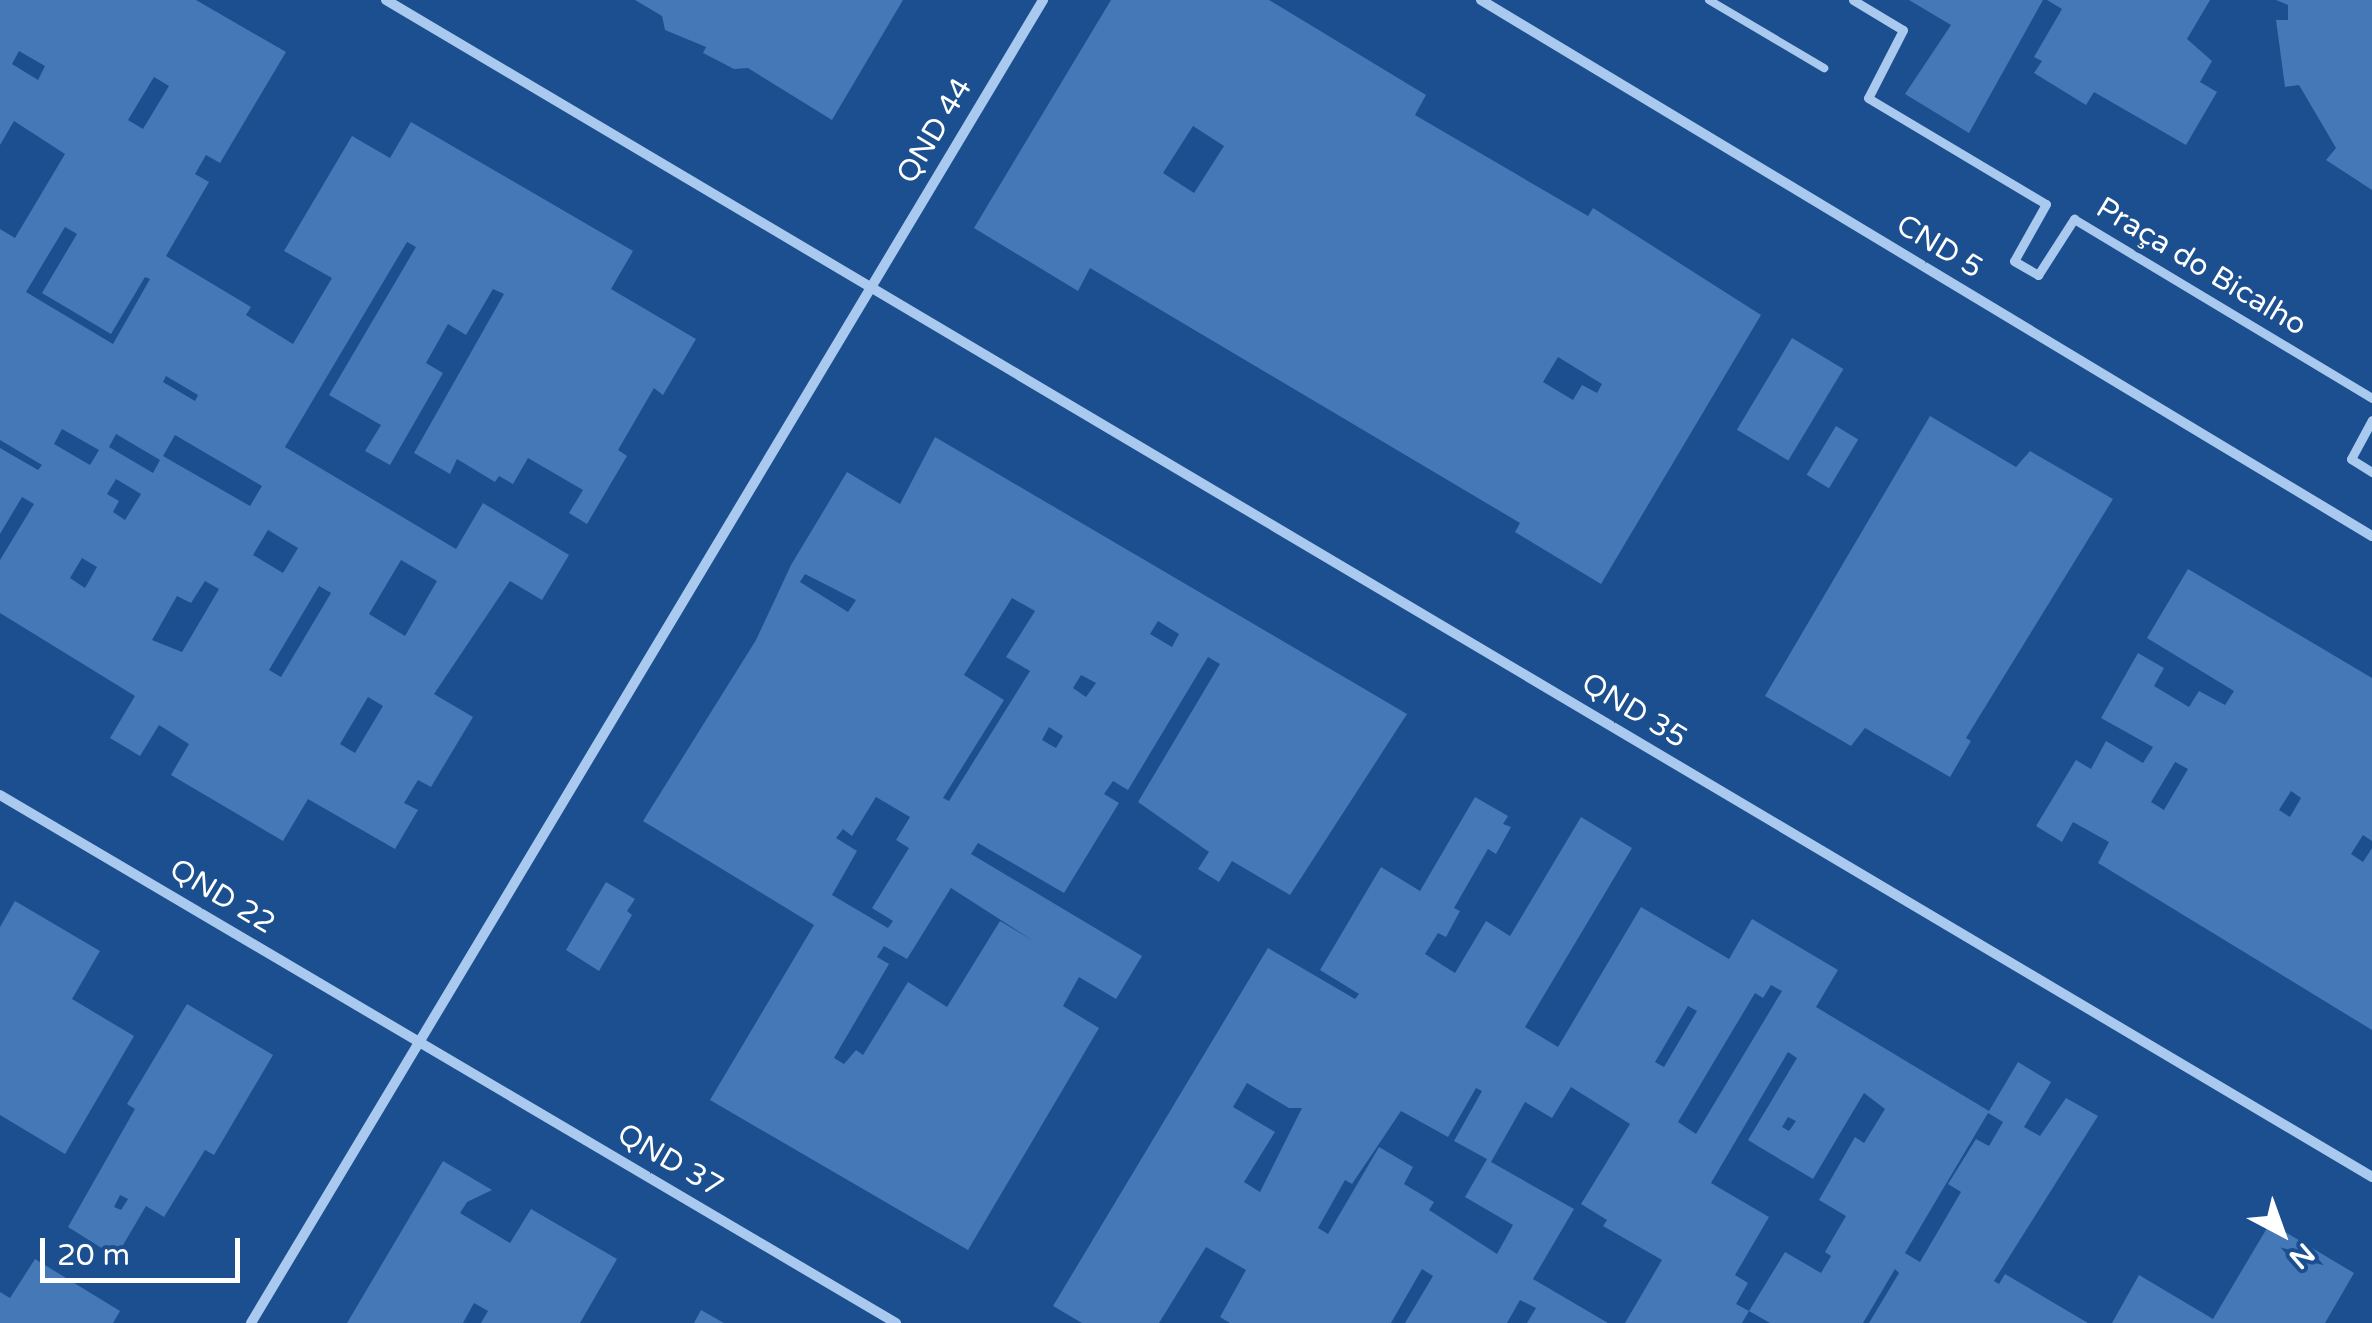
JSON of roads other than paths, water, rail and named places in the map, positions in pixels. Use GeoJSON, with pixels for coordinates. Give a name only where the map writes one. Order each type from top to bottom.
{"type":"FeatureCollection","features":[{"type":"Feature","properties":{"kind":"street","name":"QND 35"},"geometry":{"type":"LineString","coordinates":[[386,0],[2372,1177]]}},
{"type":"Feature","properties":{"kind":"street","name":"QND 44"},"geometry":{"type":"LineString","coordinates":[[251,1323],[1043,0]]}},
{"type":"Feature","properties":{"kind":"street","name":"CND 5"},"geometry":{"type":"LineString","coordinates":[[1481,0],[2372,536]]}},
{"type":"Feature","properties":{"kind":"street","name":"Praça do Bicalho"},"geometry":{"type":"LineString","coordinates":[[1853,0],[1903,30],[1868,98],[2046,204],[2014,261],[2038,275],[2074,219],[2372,398]]}},
{"type":"Feature","properties":{"kind":"street"},"geometry":{"type":"LineString","coordinates":[[2372,420],[2351,459],[2372,472]]}},
{"type":"Feature","properties":{"kind":"street","name":"QND 22"},"geometry":{"type":"LineString","coordinates":[[0,794],[418,1042]]}},
{"type":"Feature","properties":{"kind":"street","name":"QND 37"},"geometry":{"type":"LineString","coordinates":[[418,1042],[896,1323]]}},
{"type":"Feature","properties":{"kind":"lane"},"geometry":{"type":"LineString","coordinates":[[1709,0],[1824,68]]}}]}
